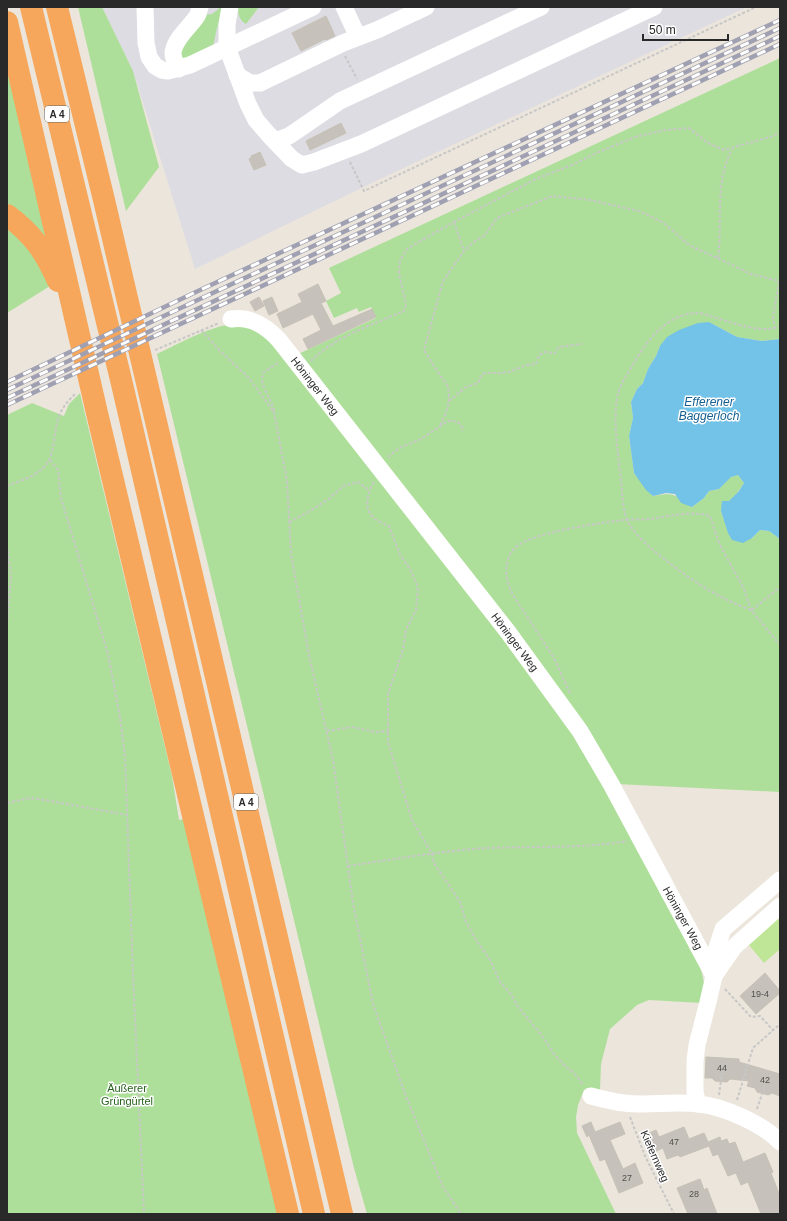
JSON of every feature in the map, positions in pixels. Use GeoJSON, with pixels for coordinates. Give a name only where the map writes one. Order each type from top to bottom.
{"type":"FeatureCollection","features":[{"type":"Feature","properties":{"kind":"highway","name":"A 4"},"geometry":{"type":"LineString","coordinates":[[31,7],[122,384],[314,1214]]}},
{"type":"Feature","properties":{"kind":"highway","name":"A 4"},"geometry":{"type":"LineString","coordinates":[[57,7],[149,390],[342,1214]]}},
{"type":"Feature","properties":{"kind":"highway"},"geometry":{"type":"LineString","coordinates":[[7,22],[82,342],[97,413],[288,1214]]}},
{"type":"Feature","properties":{"kind":"highway"},"geometry":{"type":"LineString","coordinates":[[7,215],[23,227],[47,257],[60,284],[82,342]]}},
{"type":"Feature","properties":{"kind":"highway"},"geometry":{"type":"LineString","coordinates":[[183,775],[264,1000]]}},
{"type":"Feature","properties":{"kind":"street"},"geometry":{"type":"LineString","coordinates":[[145,7],[146,43],[150,57],[155,66],[162,70],[179,69],[196,62],[313,7]]}},
{"type":"Feature","properties":{"kind":"street"},"geometry":{"type":"LineString","coordinates":[[179,69],[173,54],[177,41],[198,15],[202,7]]}},
{"type":"Feature","properties":{"kind":"street"},"geometry":{"type":"LineString","coordinates":[[230,7],[227,24],[227,47],[248,104],[256,120],[292,159],[302,164],[314,162],[361,144],[654,7]]}},
{"type":"Feature","properties":{"kind":"street"},"geometry":{"type":"LineString","coordinates":[[344,7],[358,37]]}},
{"type":"Feature","properties":{"kind":"street"},"geometry":{"type":"LineString","coordinates":[[237,75],[250,83],[260,83],[340,45],[377,30],[426,7]]}},
{"type":"Feature","properties":{"kind":"street"},"geometry":{"type":"LineString","coordinates":[[275,141],[289,136],[340,101],[541,7]]}},
{"type":"Feature","properties":{"kind":"street","name":"Höninger Weg"},"geometry":{"type":"LineString","coordinates":[[231,319],[248,319],[264,326],[272,332],[508,632],[580,731],[611,784],[714,976]]}},
{"type":"Feature","properties":{"kind":"street"},"geometry":{"type":"LineString","coordinates":[[698,1104],[695,1092],[695,1061],[697,1045],[714,976],[713,960],[723,929],[725,925],[780,880]]}},
{"type":"Feature","properties":{"kind":"street"},"geometry":{"type":"LineString","coordinates":[[714,976],[734,947],[780,906]]}},
{"type":"Feature","properties":{"kind":"street"},"geometry":{"type":"LineString","coordinates":[[591,1096],[624,1103],[698,1104],[725,1111],[752,1122],[774,1135],[780,1142]]}},
{"type":"Feature","properties":{"kind":"path"},"geometry":{"type":"LineString","coordinates":[[344,151],[364,191],[756,7]]}},
{"type":"Feature","properties":{"kind":"path"},"geometry":{"type":"LineString","coordinates":[[340,45],[362,91]]}},
{"type":"Feature","properties":{"kind":"path"},"geometry":{"type":"LineString","coordinates":[[302,370],[320,351],[334,343],[404,311],[406,304],[399,272],[400,260],[408,248],[536,179],[635,137],[665,130],[689,128],[708,143],[724,150],[732,149],[773,136],[780,132]]}},
{"type":"Feature","properties":{"kind":"path"},"geometry":{"type":"LineString","coordinates":[[718,258],[720,244],[719,208],[723,172],[732,149]]}},
{"type":"Feature","properties":{"kind":"path"},"geometry":{"type":"LineString","coordinates":[[440,425],[449,401],[448,389],[445,380],[439,374],[424,350],[443,281],[464,251],[485,235],[497,218],[552,196],[590,200],[639,211],[664,223],[689,244],[751,274],[779,281],[773,317],[775,329]]}},
{"type":"Feature","properties":{"kind":"path"},"geometry":{"type":"LineString","coordinates":[[454,222],[464,251]]}},
{"type":"Feature","properties":{"kind":"path"},"geometry":{"type":"LineString","coordinates":[[751,610],[732,603],[697,583],[653,550],[633,530],[626,520],[618,459],[616,421],[617,401],[623,382],[652,335],[681,316],[693,312],[707,314],[746,326],[762,329],[775,329],[780,326]]}},
{"type":"Feature","properties":{"kind":"path"},"geometry":{"type":"LineString","coordinates":[[156,350],[201,330],[231,319]]}},
{"type":"Feature","properties":{"kind":"path"},"geometry":{"type":"LineString","coordinates":[[201,330],[248,377],[274,412]]}},
{"type":"Feature","properties":{"kind":"path"},"geometry":{"type":"LineString","coordinates":[[449,401],[466,387],[478,383],[481,376],[486,373],[509,372],[523,366],[536,364],[539,356],[544,352],[555,353],[559,347],[582,344]]}},
{"type":"Feature","properties":{"kind":"path"},"geometry":{"type":"LineString","coordinates":[[290,354],[263,373],[262,377],[265,389],[273,406],[287,481],[291,554],[309,655],[334,760],[353,903],[373,1004],[406,1096],[434,1166],[443,1186],[461,1214]]}},
{"type":"Feature","properties":{"kind":"path"},"geometry":{"type":"LineString","coordinates":[[7,486],[38,473],[45,467],[50,460],[59,416],[68,401],[80,390]]}},
{"type":"Feature","properties":{"kind":"path"},"geometry":{"type":"LineString","coordinates":[[463,431],[458,422],[453,420],[448,421],[421,438],[399,448],[380,469],[369,490],[367,509],[373,517],[389,526],[400,555],[410,568],[418,587],[416,610],[406,630],[403,649],[388,694],[388,742],[412,820],[432,854],[434,863],[460,902],[466,922],[490,960],[500,982],[510,993],[519,1008],[543,1036],[554,1054],[562,1064],[580,1080],[591,1096]]}},
{"type":"Feature","properties":{"kind":"path"},"geometry":{"type":"LineString","coordinates":[[50,460],[58,470],[61,498],[108,654],[120,717],[125,757],[133,983],[144,1214]]}},
{"type":"Feature","properties":{"kind":"path"},"geometry":{"type":"LineString","coordinates":[[289,522],[330,498],[343,486],[358,482],[369,490]]}},
{"type":"Feature","properties":{"kind":"path"},"geometry":{"type":"LineString","coordinates":[[572,699],[554,658],[508,585],[506,576],[508,560],[510,554],[515,548],[528,540],[576,527],[684,514],[704,514],[710,516],[719,543],[744,589],[751,610],[780,645]]}},
{"type":"Feature","properties":{"kind":"path"},"geometry":{"type":"LineString","coordinates":[[7,546],[11,575],[7,627]]}},
{"type":"Feature","properties":{"kind":"path"},"geometry":{"type":"LineString","coordinates":[[751,610],[780,587]]}},
{"type":"Feature","properties":{"kind":"path"},"geometry":{"type":"LineString","coordinates":[[327,731],[352,726],[375,732],[388,731]]}},
{"type":"Feature","properties":{"kind":"path"},"geometry":{"type":"LineString","coordinates":[[7,802],[30,798],[127,815]]}},
{"type":"Feature","properties":{"kind":"path"},"geometry":{"type":"LineString","coordinates":[[348,866],[410,856],[486,848],[601,845],[640,839]]}},
{"type":"Feature","properties":{"kind":"path"},"geometry":{"type":"LineString","coordinates":[[714,976],[751,1017],[760,1016],[773,1030]]}},
{"type":"Feature","properties":{"kind":"path"},"geometry":{"type":"LineString","coordinates":[[725,1111],[753,1048],[780,1024]]}},
{"type":"Feature","properties":{"kind":"path"},"geometry":{"type":"LineString","coordinates":[[722,1073],[725,1111]]}},
{"type":"Feature","properties":{"kind":"path"},"geometry":{"type":"LineString","coordinates":[[752,1122],[765,1085]]}},
{"type":"Feature","properties":{"kind":"path","name":"Kiefernweg"},"geometry":{"type":"LineString","coordinates":[[624,1103],[645,1156],[674,1214]]}},
{"type":"Feature","properties":{"kind":"shaded area"},"geometry":{"type":"Polygon","coordinates":[[[102,7],[747,7],[378,180],[195,269],[133,71],[102,7]]]}},
{"type":"Feature","properties":{"kind":"green space"},"geometry":{"type":"Polygon","coordinates":[[[78,7],[102,7],[133,71],[159,167],[126,211],[78,7]]]}},
{"type":"Feature","properties":{"kind":"green space"},"geometry":{"type":"Polygon","coordinates":[[[221,7],[224,7],[213,47],[188,60],[180,58],[179,47],[204,15],[212,14],[221,7]]]}},
{"type":"Feature","properties":{"kind":"green space"},"geometry":{"type":"Polygon","coordinates":[[[238,7],[259,7],[246,24],[239,17],[238,7]]]}},
{"type":"Feature","properties":{"kind":"green space"},"geometry":{"type":"Polygon","coordinates":[[[780,58],[780,339],[762,341],[737,337],[709,322],[660,346],[648,369],[643,383],[637,389],[631,402],[633,418],[629,436],[634,473],[653,496],[666,494],[674,495],[692,507],[704,498],[709,491],[719,489],[731,476],[738,475],[744,483],[721,511],[724,520],[752,538],[760,530],[769,531],[780,539],[780,792],[617,784],[294,356],[376,318],[371,307],[359,312],[357,308],[334,318],[326,301],[341,293],[329,268],[780,58]]]}},
{"type":"Feature","properties":{"kind":"green space"},"geometry":{"type":"Polygon","coordinates":[[[7,69],[49,244],[13,207],[7,203],[7,69]]]}},
{"type":"Feature","properties":{"kind":"green space"},"geometry":{"type":"Polygon","coordinates":[[[7,227],[32,253],[50,286],[7,313],[7,227]]]}},
{"type":"Feature","properties":{"kind":"green space"},"geometry":{"type":"Polygon","coordinates":[[[241,323],[276,341],[575,734],[699,959],[705,988],[702,1003],[649,1000],[637,1005],[610,1029],[601,1064],[600,1090],[587,1088],[584,1090],[578,1105],[576,1117],[577,1133],[616,1214],[367,1214],[354,1168],[157,354],[208,330],[230,324],[241,323]]]}},
{"type":"Feature","properties":{"kind":"green space","name":"Äußerer Grüngürtel"},"geometry":{"type":"Polygon","coordinates":[[[80,393],[172,776],[179,820],[185,819],[278,1214],[7,1214],[7,415],[32,403],[64,416],[69,404],[80,393]]]}},
{"type":"Feature","properties":{"kind":"green space"},"geometry":{"type":"Polygon","coordinates":[[[780,915],[780,949],[764,963],[748,944],[780,915]]]}},
{"type":"Feature","properties":{"kind":"water","name":"Efferener Baggerloch"},"geometry":{"type":"Polygon","coordinates":[[[709,322],[737,337],[762,341],[780,339],[780,539],[769,531],[760,530],[752,538],[743,543],[732,540],[728,533],[721,511],[722,501],[729,501],[739,491],[744,483],[738,475],[731,477],[719,489],[709,491],[704,498],[692,507],[681,503],[675,494],[666,493],[653,496],[646,490],[634,473],[629,436],[633,418],[631,402],[637,389],[643,383],[648,369],[660,346],[667,337],[679,330],[698,323],[709,322]]]}},
{"type":"Feature","properties":{"kind":"building"},"geometry":{"type":"Polygon","coordinates":[[[326,16],[335,36],[326,40],[325,39],[301,51],[292,33],[326,16]]]}},
{"type":"Feature","properties":{"kind":"building"},"geometry":{"type":"Polygon","coordinates":[[[341,123],[346,133],[310,150],[306,141],[341,123]]]}},
{"type":"Feature","properties":{"kind":"building"},"geometry":{"type":"Polygon","coordinates":[[[260,152],[266,165],[254,170],[249,159],[252,157],[251,156],[260,152]]]}},
{"type":"Feature","properties":{"kind":"building"},"geometry":{"type":"Polygon","coordinates":[[[318,284],[326,301],[321,303],[333,326],[372,309],[376,317],[308,349],[303,339],[321,330],[313,314],[283,328],[277,314],[302,302],[298,294],[318,284]]]}},
{"type":"Feature","properties":{"kind":"building"},"geometry":{"type":"Polygon","coordinates":[[[259,297],[264,306],[255,311],[250,302],[259,297]]]}},
{"type":"Feature","properties":{"kind":"building"},"geometry":{"type":"Polygon","coordinates":[[[272,297],[278,311],[269,315],[263,301],[272,297]]]}},
{"type":"Feature","properties":{"kind":"building"},"geometry":{"type":"Polygon","coordinates":[[[765,973],[780,993],[756,1014],[740,996],[765,973]]]}},
{"type":"Feature","properties":{"kind":"building"},"geometry":{"type":"Polygon","coordinates":[[[706,1057],[739,1059],[739,1062],[780,1074],[780,1096],[772,1093],[768,1095],[757,1092],[755,1088],[747,1086],[749,1081],[730,1079],[727,1082],[715,1081],[712,1078],[705,1078],[706,1057]]]}},
{"type":"Feature","properties":{"kind":"building"},"geometry":{"type":"Polygon","coordinates":[[[591,1122],[595,1132],[620,1122],[625,1134],[610,1140],[623,1169],[635,1163],[643,1183],[619,1193],[605,1159],[600,1161],[589,1135],[587,1137],[582,1126],[591,1122]]]}},
{"type":"Feature","properties":{"kind":"building"},"geometry":{"type":"Polygon","coordinates":[[[684,1127],[689,1139],[704,1133],[708,1142],[720,1137],[721,1141],[727,1139],[729,1144],[735,1142],[743,1162],[765,1153],[773,1172],[771,1173],[780,1196],[780,1212],[775,1214],[761,1214],[748,1182],[741,1185],[736,1173],[728,1176],[718,1154],[713,1156],[709,1146],[680,1157],[678,1155],[667,1159],[663,1148],[654,1152],[647,1134],[656,1130],[659,1137],[684,1127]]]}},
{"type":"Feature","properties":{"kind":"building"},"geometry":{"type":"Polygon","coordinates":[[[700,1179],[704,1190],[707,1188],[717,1214],[688,1214],[677,1188],[700,1179]]]}},
{"type":"Feature","properties":{"kind":"railway"},"geometry":{"type":"LineString","coordinates":[[7,382],[198,291],[780,20]]}},
{"type":"Feature","properties":{"kind":"railway"},"geometry":{"type":"LineString","coordinates":[[7,390],[780,28]]}},
{"type":"Feature","properties":{"kind":"railway"},"geometry":{"type":"LineString","coordinates":[[7,398],[780,36]]}},
{"type":"Feature","properties":{"kind":"railway"},"geometry":{"type":"LineString","coordinates":[[7,405],[780,44]]}}]}
